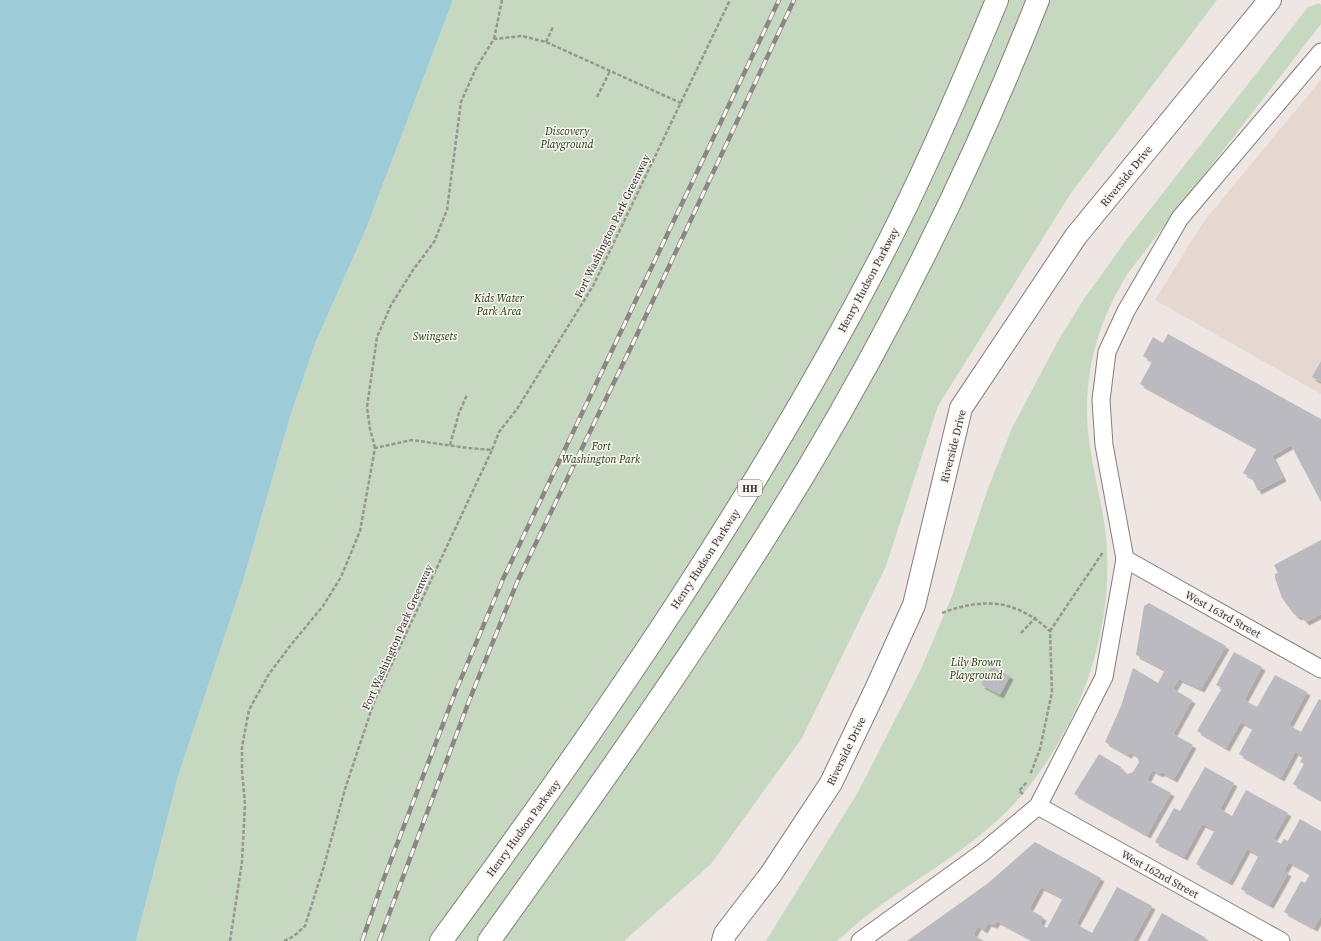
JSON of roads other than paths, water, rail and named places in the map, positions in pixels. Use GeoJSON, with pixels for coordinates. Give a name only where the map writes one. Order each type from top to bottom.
{"type":"FeatureCollection","features":[{"type":"Feature","properties":{"kind":"main road","name":"Henry Hudson Parkway"},"geometry":{"type":"LineString","coordinates":[[441,941],[612,702],[692,581],[773,451],[849,316],[884,250],[950,111],[997,0]]}},
{"type":"Feature","properties":{"kind":"main road"},"geometry":{"type":"LineString","coordinates":[[489,941],[590,801],[680,669],[809,466],[851,392],[925,254],[992,109],[1038,0]]}},
{"type":"Feature","properties":{"kind":"main road","name":"Riverside Drive"},"geometry":{"type":"LineString","coordinates":[[722,939],[771,874],[831,783],[880,682],[914,605],[962,408],[1076,236],[1270,0]]}},
{"type":"Feature","properties":{"kind":"street"},"geometry":{"type":"LineString","coordinates":[[860,941],[982,853],[1031,801],[1104,677],[1125,559],[1104,445],[1101,400],[1107,352],[1126,311],[1180,218],[1321,52]]}},
{"type":"Feature","properties":{"kind":"street","name":"West 163rd Street"},"geometry":{"type":"LineString","coordinates":[[1125,559],[1321,669]]}},
{"type":"Feature","properties":{"kind":"street","name":"West 162nd Street"},"geometry":{"type":"LineString","coordinates":[[1031,801],[1282,941]]}},
{"type":"Feature","properties":{"kind":"water"},"geometry":{"type":"Polygon","coordinates":[[[0,0],[453,0],[366,229],[316,341],[290,417],[243,581],[178,776],[136,941],[0,941],[0,0]]]}},
{"type":"Feature","properties":{"kind":"railway"},"geometry":{"type":"LineString","coordinates":[[362,941],[384,878],[455,693],[503,579],[779,0]]}},
{"type":"Feature","properties":{"kind":"railway"},"geometry":{"type":"LineString","coordinates":[[379,941],[469,701],[518,580],[634,341],[794,0]]}},
{"type":"Feature","properties":{"kind":"park label","name":"Discovery Playground"},"geometry":{"type":"Point","coordinates":[567,137]}},
{"type":"Feature","properties":{"kind":"park label","name":"Kids Water Park Area"},"geometry":{"type":"Point","coordinates":[499,304]}},
{"type":"Feature","properties":{"kind":"park label","name":"Swingsets"},"geometry":{"type":"Point","coordinates":[435,336]}},
{"type":"Feature","properties":{"kind":"park label","name":"Fort Washington Park"},"geometry":{"type":"Point","coordinates":[601,452]}},
{"type":"Feature","properties":{"kind":"park label","name":"Lily Brown Playground"},"geometry":{"type":"Point","coordinates":[976,668]}}]}
